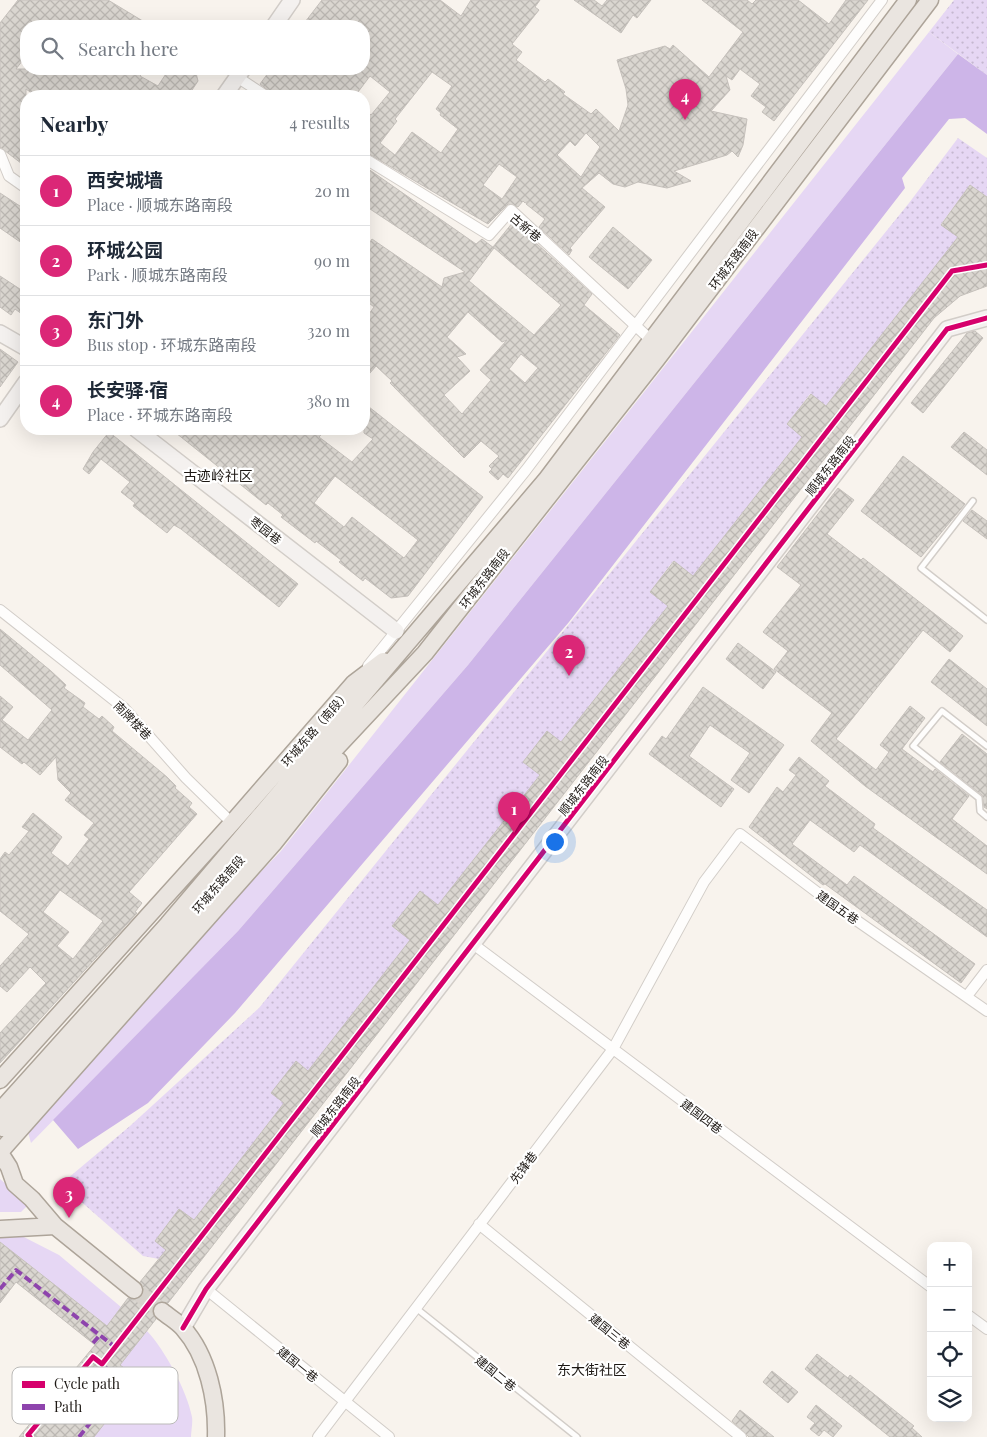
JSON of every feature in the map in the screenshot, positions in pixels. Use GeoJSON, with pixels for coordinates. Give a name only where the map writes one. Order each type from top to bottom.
{"type":"FeatureCollection","features":[{"type":"Feature","properties":{"kind":"main road","name":"环城东路南段"},"geometry":{"type":"LineString","coordinates":[[0,1111],[168,924],[546,480],[908,0]]}},
{"type":"Feature","properties":{"kind":"main road","name":"环城东路南段"},"geometry":{"type":"LineString","coordinates":[[3,1128],[337,747],[425,653],[656,360],[930,0]]}},
{"type":"Feature","properties":{"kind":"main road","name":"环城东路（南段）"},"geometry":{"type":"LineString","coordinates":[[0,1080],[232,823],[354,683],[408,642]]}},
{"type":"Feature","properties":{"kind":"main road"},"geometry":{"type":"LineString","coordinates":[[134,1290],[55,1226],[32,1199],[14,1184],[9,1167],[0,1152],[273,844],[425,653]]}},
{"type":"Feature","properties":{"kind":"main road"},"geometry":{"type":"LineString","coordinates":[[0,1230],[55,1226]]}},
{"type":"Feature","properties":{"kind":"main road"},"geometry":{"type":"LineString","coordinates":[[162,1311],[183,1328],[203,1359],[212,1393],[216,1437]]}},
{"type":"Feature","properties":{"kind":"street"},"geometry":{"type":"LineString","coordinates":[[278,20],[292,0]]}},
{"type":"Feature","properties":{"kind":"street"},"geometry":{"type":"LineString","coordinates":[[354,683],[526,470],[882,0]]}},
{"type":"Feature","properties":{"kind":"street"},"geometry":{"type":"LineString","coordinates":[[228,90],[239,75]]}},
{"type":"Feature","properties":{"kind":"street"},"geometry":{"type":"LineString","coordinates":[[242,75],[259,90]]}},
{"type":"Feature","properties":{"kind":"street"},"geometry":{"type":"LineString","coordinates":[[0,154],[9,176],[20,184]]}},
{"type":"Feature","properties":{"kind":"street","name":"古新巷"},"geometry":{"type":"LineString","coordinates":[[370,162],[489,235],[511,210],[652,341]]}},
{"type":"Feature","properties":{"kind":"street","name":"顺城东路南段"},"geometry":{"type":"LineString","coordinates":[[183,1328],[206,1289],[947,329],[987,318]]}},
{"type":"Feature","properties":{"kind":"street"},"geometry":{"type":"LineString","coordinates":[[0,333],[20,345]]}},
{"type":"Feature","properties":{"kind":"street"},"geometry":{"type":"LineString","coordinates":[[0,419],[20,391]]}},
{"type":"Feature","properties":{"kind":"street","name":"枣园巷"},"geometry":{"type":"LineString","coordinates":[[144,435],[396,630]]}},
{"type":"Feature","properties":{"kind":"street","name":"南牌楼巷"},"geometry":{"type":"LineString","coordinates":[[0,610],[124,708],[186,778],[232,823]]}},
{"type":"Feature","properties":{"kind":"street","name":"建国五巷"},"geometry":{"type":"LineString","coordinates":[[704,882],[740,834],[830,902],[987,1011]]}},
{"type":"Feature","properties":{"kind":"street","name":"先锋巷"},"geometry":{"type":"LineString","coordinates":[[318,1437],[613,1049],[704,882]]}},
{"type":"Feature","properties":{"kind":"street","name":"建国四巷"},"geometry":{"type":"LineString","coordinates":[[473,944],[927,1284]]}},
{"type":"Feature","properties":{"kind":"street"},"geometry":{"type":"LineString","coordinates":[[967,996],[987,970]]}},
{"type":"Feature","properties":{"kind":"street","name":"建国三巷"},"geometry":{"type":"LineString","coordinates":[[479,1224],[741,1437]]}},
{"type":"Feature","properties":{"kind":"street","name":"建国一巷"},"geometry":{"type":"LineString","coordinates":[[206,1289],[389,1437]]}},
{"type":"Feature","properties":{"kind":"street"},"geometry":{"type":"LineString","coordinates":[[972,1318],[987,1329]]}},
{"type":"Feature","properties":{"kind":"lane"},"geometry":{"type":"LineString","coordinates":[[973,501],[920,568],[987,620]]}},
{"type":"Feature","properties":{"kind":"lane"},"geometry":{"type":"LineString","coordinates":[[987,746],[942,711],[913,746],[979,798],[980,811],[987,817]]}},
{"type":"Feature","properties":{"kind":"lane","name":"建国二巷"},"geometry":{"type":"LineString","coordinates":[[416,1308],[577,1437]]}},
{"type":"Feature","properties":{"kind":"shaded area"},"geometry":{"type":"Polygon","coordinates":[[[954,0],[987,0],[987,75],[929,32],[954,0]]]}},
{"type":"Feature","properties":{"kind":"shaded area"},"geometry":{"type":"Polygon","coordinates":[[[929,32],[958,54],[468,665],[238,931],[31,1143],[26,1125],[224,910],[281,851],[929,32]]]}},
{"type":"Feature","properties":{"kind":"shaded area"},"geometry":{"type":"Polygon","coordinates":[[[958,54],[987,75],[987,134],[965,118],[949,119],[902,178],[905,188],[569,622],[235,1013],[148,1103],[78,1149],[53,1120],[238,931],[468,665],[958,54]]]}},
{"type":"Feature","properties":{"kind":"shaded area"},"geometry":{"type":"Polygon","coordinates":[[[958,138],[987,158],[987,197],[970,185],[941,224],[958,237],[826,406],[810,394],[787,424],[802,437],[693,576],[673,561],[650,592],[668,606],[561,742],[547,731],[523,762],[540,775],[308,1071],[272,1093],[284,1103],[194,1220],[179,1209],[155,1241],[166,1250],[159,1259],[143,1256],[61,1184],[130,1126],[259,1008],[909,203],[958,138]]]}},
{"type":"Feature","properties":{"kind":"shaded area"},"geometry":{"type":"Polygon","coordinates":[[[0,1179],[29,1204],[21,1212],[0,1212],[0,1179]]]}},
{"type":"Feature","properties":{"kind":"shaded area"},"geometry":{"type":"Polygon","coordinates":[[[14,1232],[59,1255],[121,1307],[107,1326],[0,1242],[0,1234],[14,1232]]]}},
{"type":"Feature","properties":{"kind":"shaded area"},"geometry":{"type":"Polygon","coordinates":[[[147,1331],[172,1367],[119,1367],[147,1331]]]}},
{"type":"Feature","properties":{"kind":"shaded area"},"geometry":{"type":"Polygon","coordinates":[[[178,1379],[192,1417],[191,1437],[94,1437],[99,1424],[178,1424],[178,1379]]]}},
{"type":"Feature","properties":{"kind":"building"},"geometry":{"type":"Polygon","coordinates":[[[18,0],[108,0],[141,20],[20,20],[20,64],[16,69],[20,69],[20,75],[141,75],[158,86],[165,75],[196,75],[198,81],[192,90],[20,90],[20,162],[0,147],[0,23],[18,0]]]}},
{"type":"Feature","properties":{"kind":"building"},"geometry":{"type":"Polygon","coordinates":[[[322,0],[440,0],[461,16],[471,0],[540,0],[535,7],[539,10],[512,44],[522,52],[516,60],[545,82],[548,79],[565,92],[563,94],[591,114],[596,109],[619,131],[628,105],[626,89],[617,60],[665,46],[670,49],[673,45],[709,77],[743,32],[702,0],[747,0],[752,4],[756,0],[798,0],[829,24],[846,0],[868,0],[774,121],[762,112],[766,107],[751,96],[760,84],[740,69],[732,80],[726,76],[730,90],[711,111],[747,119],[743,145],[738,157],[732,151],[727,155],[674,171],[691,181],[667,188],[638,182],[625,187],[613,184],[599,173],[582,188],[605,207],[570,248],[572,250],[569,255],[539,227],[545,219],[526,204],[529,201],[525,203],[523,201],[518,207],[508,204],[488,224],[370,155],[370,114],[390,92],[370,76],[360,90],[268,90],[260,84],[267,75],[370,75],[370,20],[307,20],[322,0]],[[432,72],[395,119],[397,121],[380,143],[395,155],[412,132],[441,153],[458,129],[440,115],[441,113],[436,109],[452,86],[432,72]],[[586,133],[575,146],[570,141],[557,155],[581,177],[600,147],[586,133]],[[499,164],[483,185],[502,199],[517,177],[499,164]]]}},
{"type":"Feature","properties":{"kind":"building"},"geometry":{"type":"Polygon","coordinates":[[[574,0],[594,0],[602,6],[607,0],[651,0],[637,18],[633,15],[621,33],[574,0]]]}},
{"type":"Feature","properties":{"kind":"building"},"geometry":{"type":"Polygon","coordinates":[[[370,170],[476,244],[482,239],[494,248],[469,281],[534,335],[561,305],[493,247],[513,222],[592,294],[584,305],[620,335],[508,478],[503,474],[498,480],[489,472],[492,469],[489,466],[499,456],[481,441],[464,458],[390,383],[392,381],[376,366],[370,373],[370,313],[374,307],[370,304],[370,242],[372,239],[442,287],[444,278],[465,272],[370,209],[370,170]],[[468,312],[447,337],[466,354],[457,357],[470,371],[444,395],[462,414],[491,380],[480,370],[507,340],[502,342],[468,312]],[[521,354],[509,369],[525,383],[538,368],[521,354]]]}},
{"type":"Feature","properties":{"kind":"building"},"geometry":{"type":"Polygon","coordinates":[[[970,185],[987,197],[987,286],[960,296],[934,318],[168,1303],[159,1302],[154,1305],[153,1314],[156,1319],[120,1365],[123,1367],[77,1367],[95,1345],[16,1282],[0,1303],[0,1242],[107,1326],[128,1298],[133,1300],[141,1297],[144,1291],[140,1282],[166,1250],[155,1241],[179,1209],[194,1220],[284,1103],[271,1093],[296,1061],[308,1071],[410,940],[392,926],[420,891],[438,905],[540,775],[523,762],[547,731],[561,742],[668,606],[650,592],[674,561],[693,576],[802,437],[787,424],[811,394],[826,406],[958,237],[941,225],[970,185]]]}},
{"type":"Feature","properties":{"kind":"building"},"geometry":{"type":"Polygon","coordinates":[[[0,193],[20,206],[20,242],[0,228],[0,193]]]}},
{"type":"Feature","properties":{"kind":"building"},"geometry":{"type":"Polygon","coordinates":[[[613,227],[652,260],[628,289],[589,257],[613,227]]]}},
{"type":"Feature","properties":{"kind":"building"},"geometry":{"type":"Polygon","coordinates":[[[0,276],[20,289],[20,313],[15,309],[11,315],[0,307],[0,276]]]}},
{"type":"Feature","properties":{"kind":"building"},"geometry":{"type":"Polygon","coordinates":[[[975,331],[983,338],[923,413],[911,403],[967,333],[975,331]]]}},
{"type":"Feature","properties":{"kind":"building"},"geometry":{"type":"Polygon","coordinates":[[[0,349],[18,362],[0,387],[0,349]]]}},
{"type":"Feature","properties":{"kind":"building"},"geometry":{"type":"Polygon","coordinates":[[[370,408],[483,497],[408,596],[391,598],[365,578],[363,581],[339,562],[341,560],[281,517],[283,515],[268,503],[266,505],[178,435],[321,435],[319,437],[352,462],[373,439],[367,435],[370,435],[370,408]],[[335,476],[314,503],[344,527],[352,517],[404,558],[418,540],[335,476]]]}},
{"type":"Feature","properties":{"kind":"building"},"geometry":{"type":"Polygon","coordinates":[[[964,432],[987,450],[987,475],[951,447],[964,432]]]}},
{"type":"Feature","properties":{"kind":"building"},"geometry":{"type":"Polygon","coordinates":[[[107,435],[113,435],[298,584],[279,607],[181,529],[174,525],[167,533],[133,506],[135,503],[121,492],[130,482],[101,459],[89,474],[83,469],[107,435]]]}},
{"type":"Feature","properties":{"kind":"building"},"geometry":{"type":"Polygon","coordinates":[[[903,456],[965,504],[921,557],[861,511],[903,456]]]}},
{"type":"Feature","properties":{"kind":"building"},"geometry":{"type":"Polygon","coordinates":[[[838,488],[854,500],[827,534],[861,560],[863,558],[963,636],[950,652],[923,630],[836,739],[876,770],[889,752],[880,745],[910,706],[925,718],[902,749],[933,772],[935,769],[969,796],[952,819],[987,846],[987,874],[865,786],[811,741],[832,713],[774,669],[788,651],[763,632],[801,585],[777,567],[838,488]]]}},
{"type":"Feature","properties":{"kind":"building"},"geometry":{"type":"Polygon","coordinates":[[[972,510],[987,521],[987,539],[963,521],[972,510]]]}},
{"type":"Feature","properties":{"kind":"building"},"geometry":{"type":"Polygon","coordinates":[[[0,629],[66,685],[64,688],[85,703],[83,707],[99,719],[102,716],[114,727],[112,731],[167,777],[176,786],[175,788],[192,803],[189,807],[197,814],[129,892],[142,903],[135,912],[137,913],[0,1063],[0,1033],[46,983],[30,967],[7,992],[0,986],[0,966],[29,934],[0,911],[0,859],[5,852],[9,855],[29,831],[22,827],[33,813],[62,837],[51,853],[68,866],[89,839],[84,835],[94,823],[65,800],[71,793],[58,780],[56,757],[40,775],[0,747],[0,696],[13,707],[2,720],[28,740],[52,710],[0,665],[0,629]],[[60,890],[43,912],[69,932],[57,946],[73,959],[103,921],[60,890]]]}},
{"type":"Feature","properties":{"kind":"building"},"geometry":{"type":"Polygon","coordinates":[[[738,643],[776,672],[763,689],[726,659],[738,643]]]}},
{"type":"Feature","properties":{"kind":"building"},"geometry":{"type":"Polygon","coordinates":[[[949,659],[987,689],[987,726],[931,682],[949,659]]]}},
{"type":"Feature","properties":{"kind":"building"},"geometry":{"type":"Polygon","coordinates":[[[703,687],[784,745],[749,793],[731,780],[750,753],[710,725],[689,756],[734,789],[721,807],[649,754],[662,736],[666,739],[703,687]]]}},
{"type":"Feature","properties":{"kind":"building"},"geometry":{"type":"Polygon","coordinates":[[[962,734],[987,754],[987,809],[984,807],[982,795],[940,762],[962,734]]]}},
{"type":"Feature","properties":{"kind":"building"},"geometry":{"type":"Polygon","coordinates":[[[799,757],[829,781],[825,786],[875,824],[873,828],[987,910],[987,937],[860,845],[854,852],[810,820],[792,844],[847,885],[854,876],[975,964],[961,983],[825,884],[823,885],[749,827],[777,787],[783,792],[796,775],[789,770],[799,757]]]}},
{"type":"Feature","properties":{"kind":"building"},"geometry":{"type":"Polygon","coordinates":[[[817,1354],[848,1378],[850,1375],[914,1426],[912,1428],[922,1437],[890,1437],[805,1369],[817,1354]]]}},
{"type":"Feature","properties":{"kind":"building"},"geometry":{"type":"Polygon","coordinates":[[[772,1371],[798,1392],[788,1403],[763,1382],[772,1371]]]}},
{"type":"Feature","properties":{"kind":"building"},"geometry":{"type":"Polygon","coordinates":[[[816,1405],[842,1426],[833,1437],[824,1430],[819,1436],[810,1429],[815,1423],[807,1417],[816,1405]]]}},
{"type":"Feature","properties":{"kind":"building"},"geometry":{"type":"Polygon","coordinates":[[[740,1410],[774,1437],[749,1437],[732,1421],[740,1410]]]}},
{"type":"Feature","properties":{"kind":"building"},"geometry":{"type":"Polygon","coordinates":[[[30,1424],[104,1424],[94,1437],[19,1437],[30,1424]]]}},
{"type":"Feature","properties":{"kind":"tunnel"},"geometry":{"type":"LineString","coordinates":[[134,1290],[162,1311]]}},
{"type":"Feature","properties":{"kind":"marked path"},"geometry":{"type":"LineString","coordinates":[[0,1289],[16,1270],[115,1347]]}},
{"type":"Feature","properties":{"kind":"marked path"},"geometry":{"type":"LineString","coordinates":[[93,1343],[100,1335]]}},
{"type":"Feature","properties":{"kind":"marked path"},"geometry":{"type":"LineString","coordinates":[[102,1364],[105,1367]]}},
{"type":"Feature","properties":{"kind":"marked path"},"geometry":{"type":"LineString","coordinates":[[79,1437],[89,1424]]}},
{"type":"Feature","properties":{"kind":"cycle path"},"geometry":{"type":"LineString","coordinates":[[85,1367],[93,1357],[102,1364],[952,271],[987,265]]}},
{"type":"Feature","properties":{"kind":"cycle path"},"geometry":{"type":"LineString","coordinates":[[183,1328],[206,1289],[947,329],[987,318]]}},
{"type":"Feature","properties":{"kind":"cycle path"},"geometry":{"type":"LineString","coordinates":[[30,1437],[28,1435],[37,1424]]}},
{"type":"Feature","properties":{"kind":"place","name":"长安驿·宿"},"geometry":{"type":"Point","coordinates":[685,120]}},
{"type":"Feature","properties":{"kind":"place","name":"环城公园"},"geometry":{"type":"Point","coordinates":[569,676]}},
{"type":"Feature","properties":{"kind":"place","name":"西安城墙"},"geometry":{"type":"Point","coordinates":[514,833]}},
{"type":"Feature","properties":{"kind":"place","name":"东门外"},"geometry":{"type":"Point","coordinates":[69,1218]}},
{"type":"Feature","properties":{"kind":"district","name":"古迹岭社区"},"geometry":{"type":"Point","coordinates":[218,475]}},
{"type":"Feature","properties":{"kind":"district","name":"东大街社区"},"geometry":{"type":"Point","coordinates":[592,1369]}}]}
